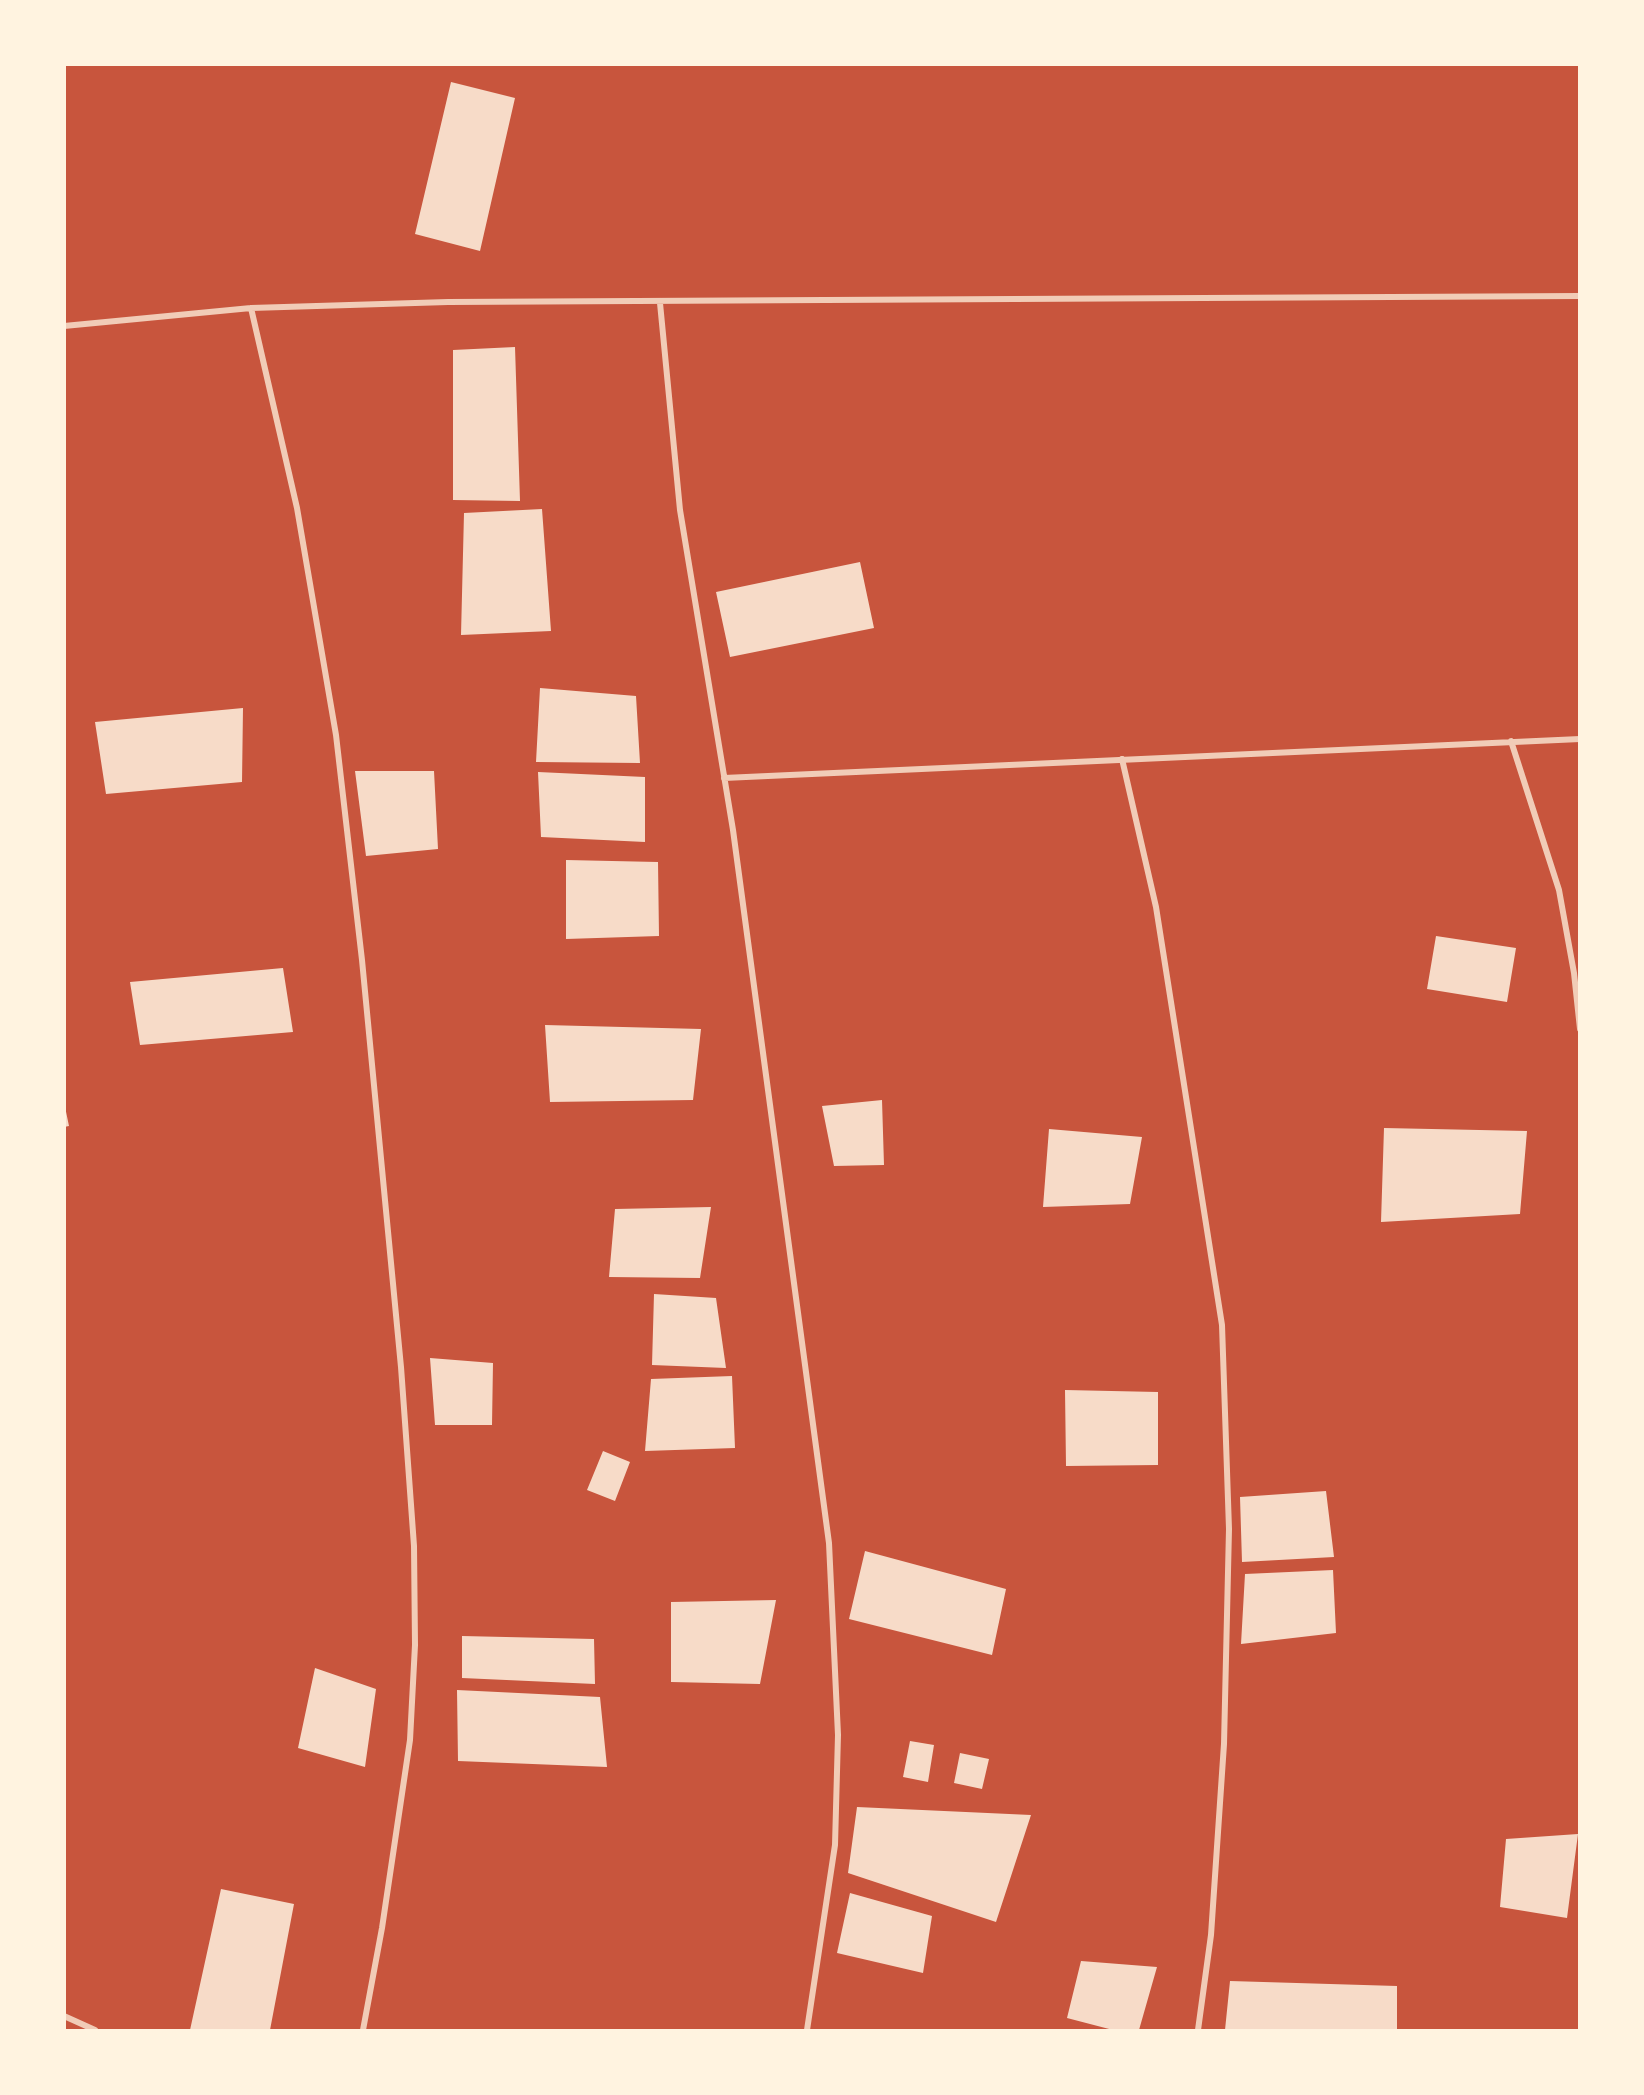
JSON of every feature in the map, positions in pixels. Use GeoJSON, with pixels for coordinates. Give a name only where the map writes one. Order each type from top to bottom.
{"type":"FeatureCollection","features":[{"type":"Feature","properties":{"kind":"street"},"geometry":{"type":"LineString","coordinates":[[64,326],[251,308],[448,302],[660,303],[1580,296]]}},
{"type":"Feature","properties":{"kind":"street"},"geometry":{"type":"LineString","coordinates":[[660,303],[680,510],[724,778],[829,1543],[838,1735],[835,1845],[807,2031]]}},
{"type":"Feature","properties":{"kind":"street"},"geometry":{"type":"LineString","coordinates":[[251,308],[297,508],[336,735],[363,972],[401,1367],[414,1546],[415,1645],[410,1740],[382,1928],[363,2031]]}},
{"type":"Feature","properties":{"kind":"street"},"geometry":{"type":"LineString","coordinates":[[724,778],[1580,739]]}},
{"type":"Feature","properties":{"kind":"street"},"geometry":{"type":"LineString","coordinates":[[1511,741],[1559,890],[1574,973],[1580,1029]]}},
{"type":"Feature","properties":{"kind":"street"},"geometry":{"type":"LineString","coordinates":[[1122,759],[1156,907],[1222,1325],[1229,1529],[1224,1744],[1211,1935],[1198,2031]]}},
{"type":"Feature","properties":{"kind":"street"},"geometry":{"type":"LineString","coordinates":[[64,2016],[94,2031]]}},
{"type":"Feature","properties":{"kind":"building"},"geometry":{"type":"Polygon","coordinates":[[[451,82],[515,98],[480,251],[415,234],[451,82]]]}},
{"type":"Feature","properties":{"kind":"building"},"geometry":{"type":"Polygon","coordinates":[[[515,347],[520,501],[453,500],[453,350],[515,347]]]}},
{"type":"Feature","properties":{"kind":"building"},"geometry":{"type":"Polygon","coordinates":[[[542,509],[551,631],[461,635],[464,513],[542,509]]]}},
{"type":"Feature","properties":{"kind":"building"},"geometry":{"type":"Polygon","coordinates":[[[860,562],[874,628],[730,657],[716,592],[860,562]]]}},
{"type":"Feature","properties":{"kind":"building"},"geometry":{"type":"Polygon","coordinates":[[[540,688],[636,696],[640,763],[536,762],[540,688]]]}},
{"type":"Feature","properties":{"kind":"building"},"geometry":{"type":"Polygon","coordinates":[[[243,708],[242,782],[106,794],[95,722],[243,708]]]}},
{"type":"Feature","properties":{"kind":"building"},"geometry":{"type":"Polygon","coordinates":[[[355,771],[434,771],[438,849],[366,856],[355,771]]]}},
{"type":"Feature","properties":{"kind":"building"},"geometry":{"type":"Polygon","coordinates":[[[538,772],[645,777],[645,842],[541,837],[538,772]]]}},
{"type":"Feature","properties":{"kind":"building"},"geometry":{"type":"Polygon","coordinates":[[[566,860],[658,862],[659,936],[566,939],[566,860]]]}},
{"type":"Feature","properties":{"kind":"building"},"geometry":{"type":"Polygon","coordinates":[[[1436,936],[1516,948],[1507,1002],[1427,989],[1436,936]]]}},
{"type":"Feature","properties":{"kind":"building"},"geometry":{"type":"Polygon","coordinates":[[[283,968],[293,1032],[140,1045],[130,982],[283,968]]]}},
{"type":"Feature","properties":{"kind":"building"},"geometry":{"type":"Polygon","coordinates":[[[545,1025],[701,1029],[693,1100],[550,1102],[545,1025]]]}},
{"type":"Feature","properties":{"kind":"building"},"geometry":{"type":"Polygon","coordinates":[[[882,1100],[884,1165],[834,1166],[822,1106],[882,1100]]]}},
{"type":"Feature","properties":{"kind":"building"},"geometry":{"type":"Polygon","coordinates":[[[64,1102],[69,1126],[64,1127],[64,1102]]]}},
{"type":"Feature","properties":{"kind":"building"},"geometry":{"type":"Polygon","coordinates":[[[1384,1128],[1527,1131],[1520,1214],[1381,1222],[1384,1128]]]}},
{"type":"Feature","properties":{"kind":"building"},"geometry":{"type":"Polygon","coordinates":[[[1049,1129],[1142,1137],[1130,1204],[1043,1207],[1049,1129]]]}},
{"type":"Feature","properties":{"kind":"building"},"geometry":{"type":"Polygon","coordinates":[[[711,1207],[700,1278],[609,1277],[615,1209],[711,1207]]]}},
{"type":"Feature","properties":{"kind":"building"},"geometry":{"type":"Polygon","coordinates":[[[654,1294],[716,1298],[726,1368],[652,1365],[654,1294]]]}},
{"type":"Feature","properties":{"kind":"building"},"geometry":{"type":"Polygon","coordinates":[[[430,1358],[493,1363],[492,1425],[435,1425],[430,1358]]]}},
{"type":"Feature","properties":{"kind":"building"},"geometry":{"type":"Polygon","coordinates":[[[732,1376],[735,1448],[645,1451],[651,1379],[732,1376]]]}},
{"type":"Feature","properties":{"kind":"building"},"geometry":{"type":"Polygon","coordinates":[[[1065,1390],[1158,1392],[1158,1465],[1066,1466],[1065,1390]]]}},
{"type":"Feature","properties":{"kind":"building"},"geometry":{"type":"Polygon","coordinates":[[[603,1451],[630,1462],[615,1501],[587,1490],[603,1451]]]}},
{"type":"Feature","properties":{"kind":"building"},"geometry":{"type":"Polygon","coordinates":[[[1326,1491],[1334,1557],[1242,1562],[1240,1497],[1326,1491]]]}},
{"type":"Feature","properties":{"kind":"building"},"geometry":{"type":"Polygon","coordinates":[[[865,1551],[1006,1589],[992,1655],[849,1619],[865,1551]]]}},
{"type":"Feature","properties":{"kind":"building"},"geometry":{"type":"Polygon","coordinates":[[[1333,1570],[1336,1633],[1241,1644],[1245,1574],[1333,1570]]]}},
{"type":"Feature","properties":{"kind":"building"},"geometry":{"type":"Polygon","coordinates":[[[776,1600],[760,1684],[671,1682],[671,1602],[776,1600]]]}},
{"type":"Feature","properties":{"kind":"building"},"geometry":{"type":"Polygon","coordinates":[[[462,1636],[594,1639],[595,1684],[462,1678],[462,1636]]]}},
{"type":"Feature","properties":{"kind":"building"},"geometry":{"type":"Polygon","coordinates":[[[315,1668],[376,1689],[365,1767],[298,1748],[315,1668]]]}},
{"type":"Feature","properties":{"kind":"building"},"geometry":{"type":"Polygon","coordinates":[[[457,1690],[600,1697],[607,1767],[458,1761],[457,1690]]]}},
{"type":"Feature","properties":{"kind":"building"},"geometry":{"type":"Polygon","coordinates":[[[910,1741],[934,1745],[928,1782],[903,1777],[910,1741]]]}},
{"type":"Feature","properties":{"kind":"building"},"geometry":{"type":"Polygon","coordinates":[[[960,1753],[989,1759],[982,1789],[954,1783],[960,1753]]]}},
{"type":"Feature","properties":{"kind":"building"},"geometry":{"type":"Polygon","coordinates":[[[857,1807],[1031,1815],[996,1922],[848,1873],[857,1807]]]}},
{"type":"Feature","properties":{"kind":"building"},"geometry":{"type":"Polygon","coordinates":[[[1578,1834],[1567,1918],[1500,1907],[1506,1839],[1578,1834]]]}},
{"type":"Feature","properties":{"kind":"building"},"geometry":{"type":"Polygon","coordinates":[[[221,1889],[294,1904],[270,2030],[190,2030],[221,1889]]]}},
{"type":"Feature","properties":{"kind":"building"},"geometry":{"type":"Polygon","coordinates":[[[850,1893],[932,1916],[923,1973],[837,1953],[850,1893]]]}},
{"type":"Feature","properties":{"kind":"building"},"geometry":{"type":"Polygon","coordinates":[[[1081,1961],[1157,1967],[1139,2030],[1113,2030],[1067,2018],[1081,1961]]]}},
{"type":"Feature","properties":{"kind":"building"},"geometry":{"type":"Polygon","coordinates":[[[1230,1981],[1397,1986],[1397,2030],[1225,2030],[1230,1981]]]}}]}
